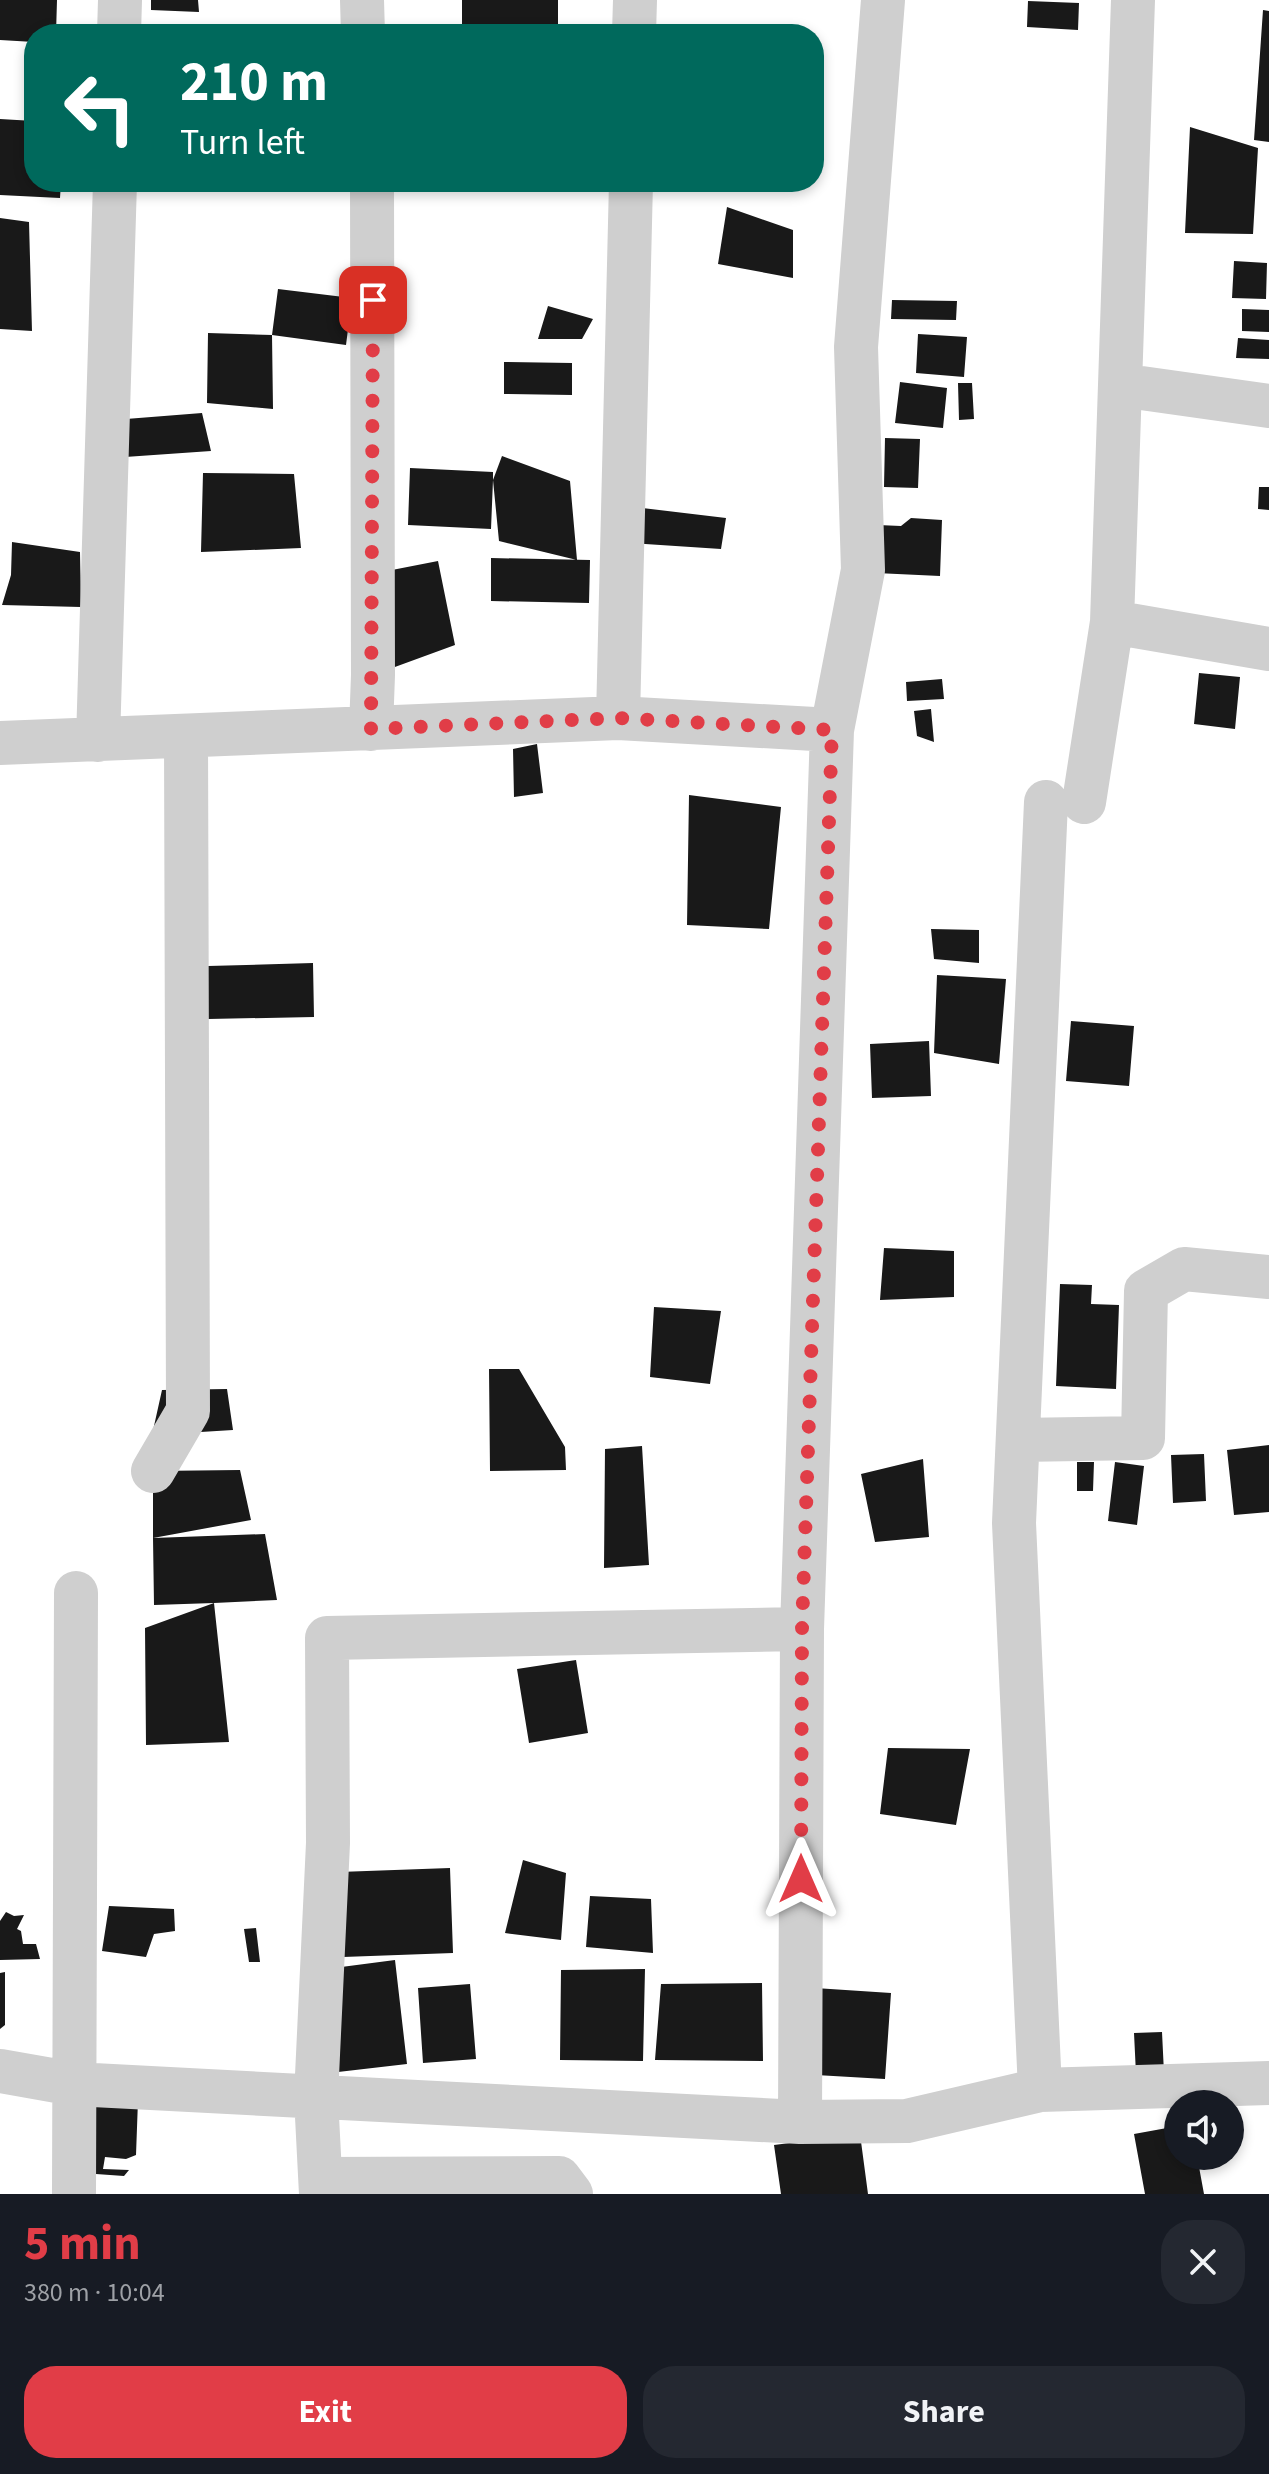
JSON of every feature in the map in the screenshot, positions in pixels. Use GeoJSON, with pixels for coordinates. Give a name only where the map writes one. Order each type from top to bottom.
{"type":"FeatureCollection","features":[{"type":"Feature","properties":{"kind":"street"},"geometry":{"type":"LineString","coordinates":[[119,24],[120,0]]}},
{"type":"Feature","properties":{"kind":"street"},"geometry":{"type":"LineString","coordinates":[[362,0],[363,24]]}},
{"type":"Feature","properties":{"kind":"street"},"geometry":{"type":"LineString","coordinates":[[634,24],[635,0]]}},
{"type":"Feature","properties":{"kind":"street"},"geometry":{"type":"LineString","coordinates":[[800,2122],[802,1629],[832,730],[863,570],[856,347],[883,0]]}},
{"type":"Feature","properties":{"kind":"street"},"geometry":{"type":"LineString","coordinates":[[1040,2090],[1014,1523],[1065,802],[1112,622],[1133,0]]}},
{"type":"Feature","properties":{"kind":"street"},"geometry":{"type":"LineString","coordinates":[[98,740],[115,192]]}},
{"type":"Feature","properties":{"kind":"street"},"geometry":{"type":"LineString","coordinates":[[371,729],[372,192]]}},
{"type":"Feature","properties":{"kind":"street"},"geometry":{"type":"LineString","coordinates":[[618,718],[631,192]]}},
{"type":"Feature","properties":{"kind":"street"},"geometry":{"type":"LineString","coordinates":[[1120,385],[1269,406]]}},
{"type":"Feature","properties":{"kind":"street"},"geometry":{"type":"LineString","coordinates":[[1112,622],[1269,649]]}},
{"type":"Feature","properties":{"kind":"street"},"geometry":{"type":"LineString","coordinates":[[0,743],[618,718],[832,730]]}},
{"type":"Feature","properties":{"kind":"street"},"geometry":{"type":"LineString","coordinates":[[153,1471],[188,1411],[186,737]]}},
{"type":"Feature","properties":{"kind":"street"},"geometry":{"type":"LineString","coordinates":[[1018,1440],[1143,1438],[1146,1291],[1184,1269],[1269,1277]]}},
{"type":"Feature","properties":{"kind":"street"},"geometry":{"type":"LineString","coordinates":[[74,2194],[76,1593]]}},
{"type":"Feature","properties":{"kind":"street"},"geometry":{"type":"LineString","coordinates":[[571,2194],[559,2178],[321,2187],[316,2097],[328,1843],[327,1638],[802,1629]]}},
{"type":"Feature","properties":{"kind":"street"},"geometry":{"type":"LineString","coordinates":[[0,2071],[74,2084],[800,2122],[907,2121],[1040,2090],[1269,2083]]}},
{"type":"Feature","properties":{"kind":"building"},"geometry":{"type":"Polygon","coordinates":[[[0,0],[57,0],[56,24],[24,24],[24,41],[0,40],[0,0]]]}},
{"type":"Feature","properties":{"kind":"building"},"geometry":{"type":"Polygon","coordinates":[[[151,0],[198,0],[199,12],[151,10],[151,0]]]}},
{"type":"Feature","properties":{"kind":"building"},"geometry":{"type":"Polygon","coordinates":[[[462,0],[558,0],[558,24],[462,24],[462,0]]]}},
{"type":"Feature","properties":{"kind":"building"},"geometry":{"type":"Polygon","coordinates":[[[1028,1],[1079,3],[1078,30],[1027,27],[1028,1]]]}},
{"type":"Feature","properties":{"kind":"building"},"geometry":{"type":"Polygon","coordinates":[[[1263,10],[1269,11],[1269,142],[1254,140],[1263,10]]]}},
{"type":"Feature","properties":{"kind":"building"},"geometry":{"type":"Polygon","coordinates":[[[0,119],[24,120],[24,192],[60,192],[60,198],[0,195],[0,119]]]}},
{"type":"Feature","properties":{"kind":"building"},"geometry":{"type":"Polygon","coordinates":[[[1190,127],[1258,148],[1253,234],[1185,233],[1190,127]]]}},
{"type":"Feature","properties":{"kind":"building"},"geometry":{"type":"Polygon","coordinates":[[[727,207],[793,230],[793,278],[718,264],[727,207]]]}},
{"type":"Feature","properties":{"kind":"building"},"geometry":{"type":"Polygon","coordinates":[[[0,218],[29,222],[32,331],[0,329],[0,218]]]}},
{"type":"Feature","properties":{"kind":"building"},"geometry":{"type":"Polygon","coordinates":[[[1234,261],[1267,263],[1266,299],[1232,298],[1234,261]]]}},
{"type":"Feature","properties":{"kind":"building"},"geometry":{"type":"Polygon","coordinates":[[[278,289],[352,298],[346,345],[272,335],[278,289]]]}},
{"type":"Feature","properties":{"kind":"building"},"geometry":{"type":"Polygon","coordinates":[[[892,300],[957,301],[956,320],[891,319],[892,300]]]}},
{"type":"Feature","properties":{"kind":"building"},"geometry":{"type":"Polygon","coordinates":[[[548,306],[593,319],[582,339],[538,339],[548,306]]]}},
{"type":"Feature","properties":{"kind":"building"},"geometry":{"type":"Polygon","coordinates":[[[1242,309],[1269,310],[1269,332],[1242,331],[1242,309]]]}},
{"type":"Feature","properties":{"kind":"building"},"geometry":{"type":"Polygon","coordinates":[[[208,333],[272,335],[273,409],[207,403],[208,333]]]}},
{"type":"Feature","properties":{"kind":"building"},"geometry":{"type":"Polygon","coordinates":[[[918,334],[967,337],[964,377],[916,373],[918,334]]]}},
{"type":"Feature","properties":{"kind":"building"},"geometry":{"type":"Polygon","coordinates":[[[1238,338],[1269,340],[1269,359],[1236,358],[1238,338]]]}},
{"type":"Feature","properties":{"kind":"building"},"geometry":{"type":"Polygon","coordinates":[[[504,362],[572,363],[572,395],[504,394],[504,362]]]}},
{"type":"Feature","properties":{"kind":"building"},"geometry":{"type":"Polygon","coordinates":[[[900,382],[947,388],[943,428],[895,423],[900,382]]]}},
{"type":"Feature","properties":{"kind":"building"},"geometry":{"type":"Polygon","coordinates":[[[958,383],[972,383],[974,419],[959,420],[958,383]]]}},
{"type":"Feature","properties":{"kind":"building"},"geometry":{"type":"Polygon","coordinates":[[[202,413],[211,451],[125,457],[126,419],[202,413]]]}},
{"type":"Feature","properties":{"kind":"building"},"geometry":{"type":"Polygon","coordinates":[[[885,438],[920,439],[918,488],[884,487],[885,438]]]}},
{"type":"Feature","properties":{"kind":"building"},"geometry":{"type":"Polygon","coordinates":[[[502,456],[570,481],[577,560],[499,541],[493,480],[502,456]]]}},
{"type":"Feature","properties":{"kind":"building"},"geometry":{"type":"Polygon","coordinates":[[[410,468],[493,472],[491,529],[408,525],[410,468]]]}},
{"type":"Feature","properties":{"kind":"building"},"geometry":{"type":"Polygon","coordinates":[[[203,473],[294,474],[301,548],[201,552],[203,473]]]}},
{"type":"Feature","properties":{"kind":"building"},"geometry":{"type":"Polygon","coordinates":[[[1259,487],[1269,487],[1269,510],[1258,509],[1259,487]]]}},
{"type":"Feature","properties":{"kind":"building"},"geometry":{"type":"Polygon","coordinates":[[[634,507],[726,518],[721,549],[630,543],[634,507]]]}},
{"type":"Feature","properties":{"kind":"building"},"geometry":{"type":"Polygon","coordinates":[[[911,518],[942,520],[940,576],[876,573],[878,525],[901,526],[911,518]]]}},
{"type":"Feature","properties":{"kind":"building"},"geometry":{"type":"Polygon","coordinates":[[[12,542],[80,552],[81,607],[2,605],[11,575],[12,542]]]}},
{"type":"Feature","properties":{"kind":"building"},"geometry":{"type":"Polygon","coordinates":[[[491,558],[590,560],[589,603],[491,601],[491,558]]]}},
{"type":"Feature","properties":{"kind":"building"},"geometry":{"type":"Polygon","coordinates":[[[438,561],[455,645],[373,675],[351,578],[438,561]]]}},
{"type":"Feature","properties":{"kind":"building"},"geometry":{"type":"Polygon","coordinates":[[[1199,673],[1240,677],[1235,729],[1194,724],[1199,673]]]}},
{"type":"Feature","properties":{"kind":"building"},"geometry":{"type":"Polygon","coordinates":[[[942,679],[944,699],[907,701],[906,682],[942,679]]]}},
{"type":"Feature","properties":{"kind":"building"},"geometry":{"type":"Polygon","coordinates":[[[931,709],[934,742],[917,736],[914,711],[931,709]]]}},
{"type":"Feature","properties":{"kind":"building"},"geometry":{"type":"Polygon","coordinates":[[[537,744],[543,793],[514,797],[513,749],[537,744]]]}},
{"type":"Feature","properties":{"kind":"building"},"geometry":{"type":"Polygon","coordinates":[[[689,795],[781,807],[769,929],[687,925],[689,795]]]}},
{"type":"Feature","properties":{"kind":"building"},"geometry":{"type":"Polygon","coordinates":[[[931,929],[979,930],[979,963],[934,959],[931,929]]]}},
{"type":"Feature","properties":{"kind":"building"},"geometry":{"type":"Polygon","coordinates":[[[313,963],[314,1017],[208,1019],[208,966],[313,963]]]}},
{"type":"Feature","properties":{"kind":"building"},"geometry":{"type":"Polygon","coordinates":[[[937,975],[1006,979],[999,1064],[934,1053],[937,975]]]}},
{"type":"Feature","properties":{"kind":"building"},"geometry":{"type":"Polygon","coordinates":[[[1071,1021],[1134,1026],[1129,1086],[1066,1081],[1071,1021]]]}},
{"type":"Feature","properties":{"kind":"building"},"geometry":{"type":"Polygon","coordinates":[[[929,1041],[931,1096],[872,1098],[870,1044],[929,1041]]]}},
{"type":"Feature","properties":{"kind":"building"},"geometry":{"type":"Polygon","coordinates":[[[884,1248],[954,1251],[954,1297],[880,1300],[884,1248]]]}},
{"type":"Feature","properties":{"kind":"building"},"geometry":{"type":"Polygon","coordinates":[[[1060,1284],[1092,1285],[1091,1304],[1119,1305],[1116,1389],[1056,1386],[1060,1284]]]}},
{"type":"Feature","properties":{"kind":"building"},"geometry":{"type":"Polygon","coordinates":[[[654,1307],[721,1311],[710,1384],[650,1377],[654,1307]]]}},
{"type":"Feature","properties":{"kind":"building"},"geometry":{"type":"Polygon","coordinates":[[[489,1369],[519,1369],[565,1447],[566,1470],[490,1471],[489,1369]]]}},
{"type":"Feature","properties":{"kind":"building"},"geometry":{"type":"Polygon","coordinates":[[[227,1389],[233,1430],[152,1435],[162,1390],[227,1389]]]}},
{"type":"Feature","properties":{"kind":"building"},"geometry":{"type":"Polygon","coordinates":[[[1269,1445],[1269,1512],[1234,1515],[1227,1450],[1269,1445]]]}},
{"type":"Feature","properties":{"kind":"building"},"geometry":{"type":"Polygon","coordinates":[[[642,1446],[649,1565],[604,1568],[605,1449],[642,1446]]]}},
{"type":"Feature","properties":{"kind":"building"},"geometry":{"type":"Polygon","coordinates":[[[1204,1454],[1206,1501],[1173,1503],[1171,1455],[1204,1454]]]}},
{"type":"Feature","properties":{"kind":"building"},"geometry":{"type":"Polygon","coordinates":[[[923,1459],[929,1537],[875,1542],[861,1474],[923,1459]]]}},
{"type":"Feature","properties":{"kind":"building"},"geometry":{"type":"Polygon","coordinates":[[[1077,1462],[1094,1462],[1093,1491],[1077,1491],[1077,1462]]]}},
{"type":"Feature","properties":{"kind":"building"},"geometry":{"type":"Polygon","coordinates":[[[1115,1462],[1144,1466],[1137,1525],[1108,1521],[1115,1462]]]}},
{"type":"Feature","properties":{"kind":"building"},"geometry":{"type":"Polygon","coordinates":[[[240,1470],[251,1520],[153,1538],[153,1471],[240,1470]]]}},
{"type":"Feature","properties":{"kind":"building"},"geometry":{"type":"Polygon","coordinates":[[[265,1534],[277,1600],[154,1605],[153,1538],[265,1534]]]}},
{"type":"Feature","properties":{"kind":"building"},"geometry":{"type":"Polygon","coordinates":[[[214,1603],[229,1742],[146,1745],[145,1628],[214,1603]]]}},
{"type":"Feature","properties":{"kind":"building"},"geometry":{"type":"Polygon","coordinates":[[[576,1660],[588,1733],[529,1743],[517,1669],[576,1660]]]}},
{"type":"Feature","properties":{"kind":"building"},"geometry":{"type":"Polygon","coordinates":[[[888,1748],[970,1749],[956,1825],[880,1814],[888,1748]]]}},
{"type":"Feature","properties":{"kind":"building"},"geometry":{"type":"Polygon","coordinates":[[[523,1860],[566,1873],[561,1940],[505,1933],[523,1860]]]}},
{"type":"Feature","properties":{"kind":"building"},"geometry":{"type":"Polygon","coordinates":[[[450,1868],[453,1953],[343,1957],[339,1872],[450,1868]]]}},
{"type":"Feature","properties":{"kind":"building"},"geometry":{"type":"Polygon","coordinates":[[[590,1896],[651,1899],[653,1953],[586,1947],[590,1896]]]}},
{"type":"Feature","properties":{"kind":"building"},"geometry":{"type":"Polygon","coordinates":[[[109,1906],[174,1909],[175,1931],[154,1934],[146,1957],[102,1951],[109,1906]]]}},
{"type":"Feature","properties":{"kind":"building"},"geometry":{"type":"Polygon","coordinates":[[[6,1912],[14,1916],[24,1915],[17,1929],[21,1931],[23,1944],[36,1944],[40,1959],[0,1960],[0,1921],[6,1912]]]}},
{"type":"Feature","properties":{"kind":"building"},"geometry":{"type":"Polygon","coordinates":[[[256,1928],[260,1962],[249,1962],[244,1929],[256,1928]]]}},
{"type":"Feature","properties":{"kind":"building"},"geometry":{"type":"Polygon","coordinates":[[[395,1960],[407,2064],[338,2072],[326,1969],[395,1960]]]}},
{"type":"Feature","properties":{"kind":"building"},"geometry":{"type":"Polygon","coordinates":[[[645,1969],[643,2061],[560,2060],[561,1970],[645,1969]]]}},
{"type":"Feature","properties":{"kind":"building"},"geometry":{"type":"Polygon","coordinates":[[[5,1972],[5,2025],[0,2029],[0,1973],[5,1972]]]}},
{"type":"Feature","properties":{"kind":"building"},"geometry":{"type":"Polygon","coordinates":[[[762,1983],[763,2061],[655,2060],[661,1984],[762,1983]]]}},
{"type":"Feature","properties":{"kind":"building"},"geometry":{"type":"Polygon","coordinates":[[[470,1984],[476,2059],[423,2063],[418,1988],[470,1984]]]}},
{"type":"Feature","properties":{"kind":"building"},"geometry":{"type":"Polygon","coordinates":[[[815,1988],[891,1993],[885,2079],[816,2075],[815,1988]]]}},
{"type":"Feature","properties":{"kind":"building"},"geometry":{"type":"Polygon","coordinates":[[[1162,2032],[1164,2073],[1136,2074],[1134,2033],[1162,2032]]]}},
{"type":"Feature","properties":{"kind":"building"},"geometry":{"type":"Polygon","coordinates":[[[76,2088],[138,2100],[136,2155],[126,2159],[105,2157],[103,2169],[129,2170],[124,2176],[82,2173],[76,2088]]]}},
{"type":"Feature","properties":{"kind":"building"},"geometry":{"type":"Polygon","coordinates":[[[1164,2129],[1164,2170],[1200,2170],[1204,2194],[1145,2194],[1134,2134],[1164,2129]]]}},
{"type":"Feature","properties":{"kind":"building"},"geometry":{"type":"Polygon","coordinates":[[[860,2134],[868,2194],[781,2194],[774,2145],[860,2134]]]}},
{"type":"Feature","properties":{"kind":"route"},"geometry":{"type":"LineString","coordinates":[[373,300],[371,729],[618,718],[832,730],[802,1629],[801,1879]]}}]}
